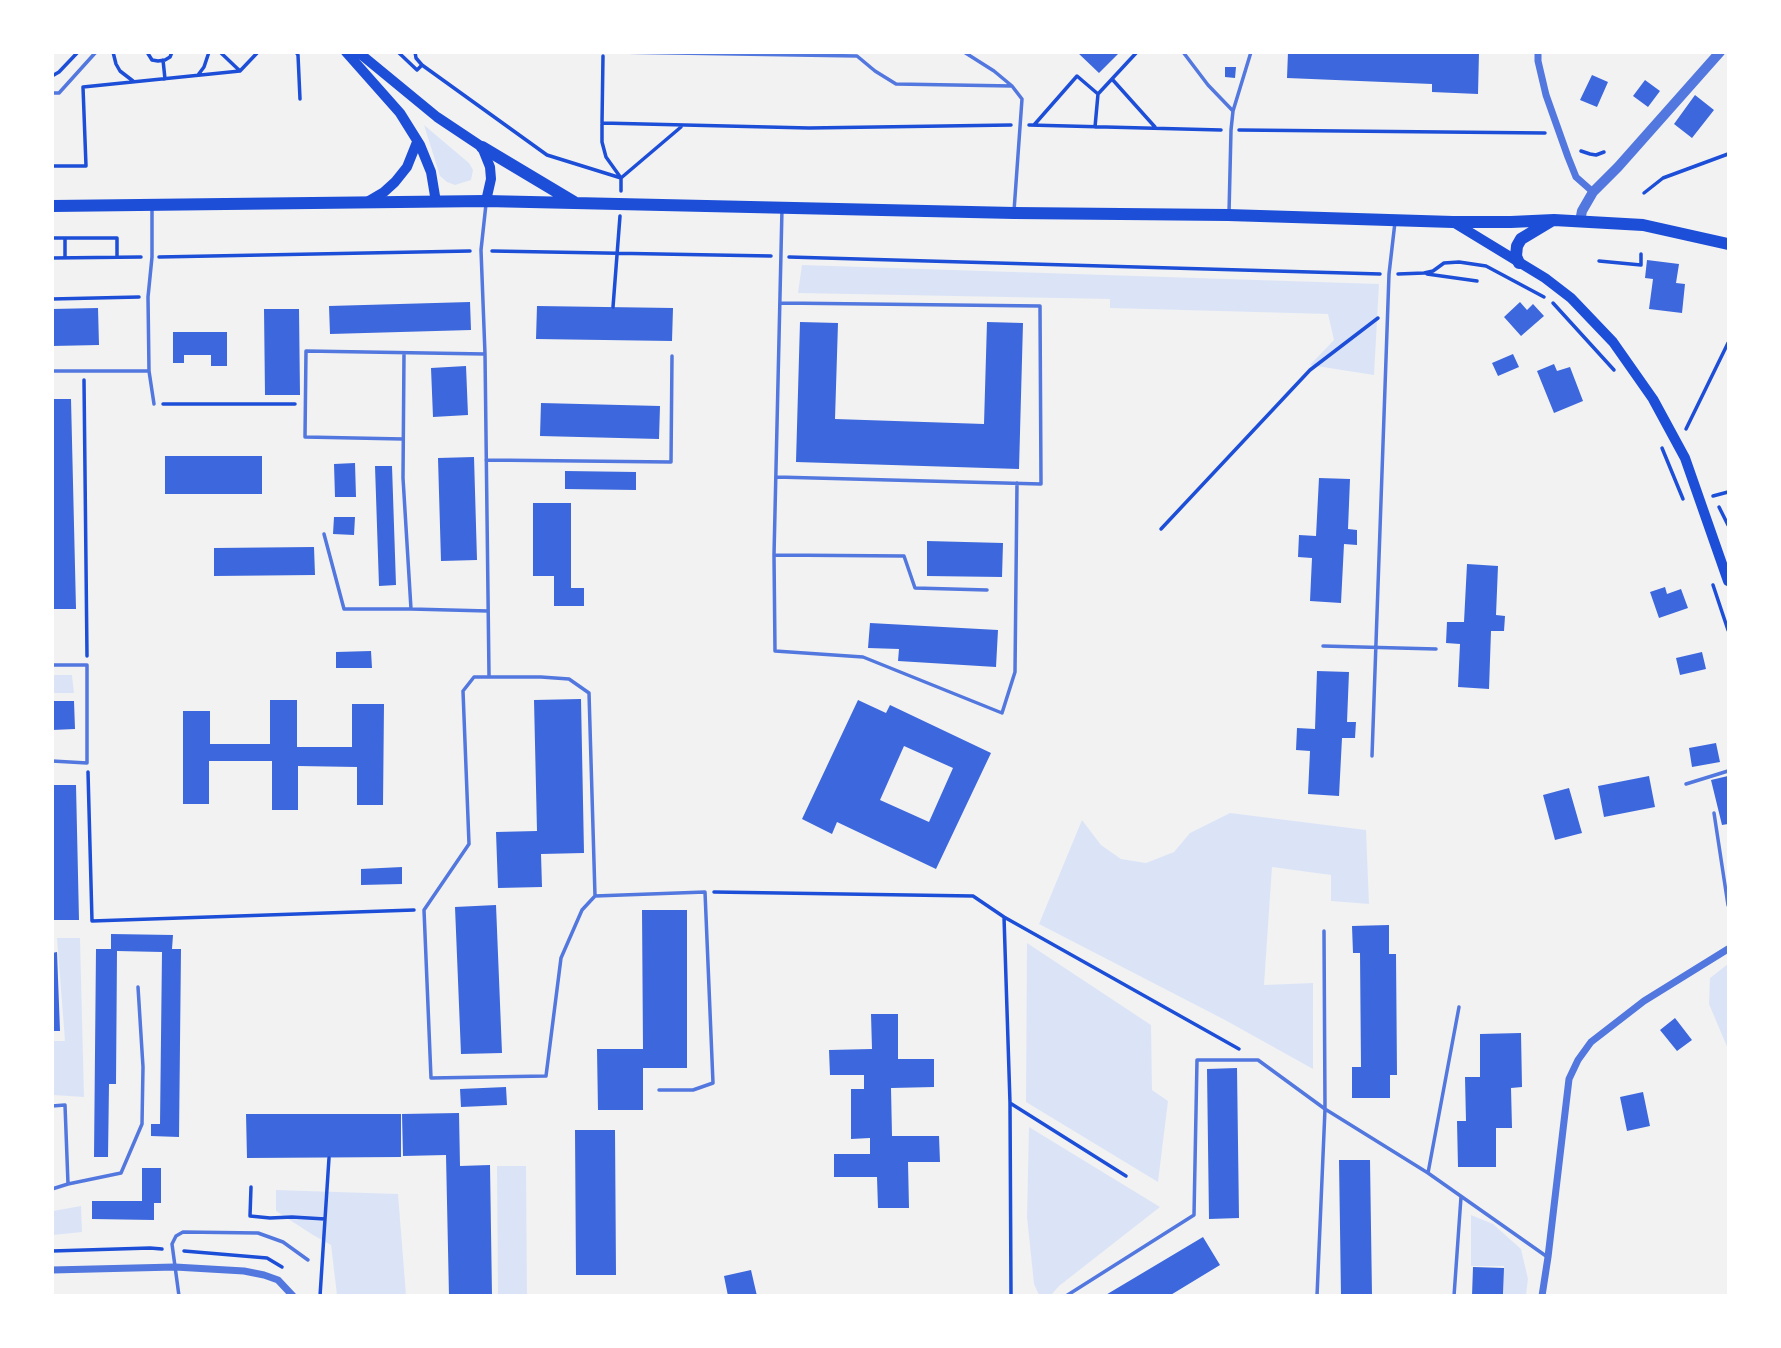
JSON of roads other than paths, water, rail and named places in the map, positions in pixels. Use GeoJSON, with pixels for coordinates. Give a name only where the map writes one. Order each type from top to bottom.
{"type":"FeatureCollection","features":[{"type":"Feature","properties":{"kind":"main road"},"geometry":{"type":"LineString","coordinates":[[346,52],[400,113],[424,153],[431,172],[436,202]]}},
{"type":"Feature","properties":{"kind":"main road"},"geometry":{"type":"LineString","coordinates":[[358,52],[437,117],[575,203]]}},
{"type":"Feature","properties":{"kind":"main road"},"geometry":{"type":"LineString","coordinates":[[367,202],[396,182],[407,167],[417,142]]}},
{"type":"Feature","properties":{"kind":"main road"},"geometry":{"type":"LineString","coordinates":[[482,147],[490,167],[491,179],[486,201]]}},
{"type":"Feature","properties":{"kind":"main road"},"geometry":{"type":"LineString","coordinates":[[52,206],[486,201],[1228,215],[1452,222],[1554,219],[1643,225],[1728,244]]}},
{"type":"Feature","properties":{"kind":"main road"},"geometry":{"type":"LineString","coordinates":[[1519,263],[1516,256],[1521,239],[1554,219]]}},
{"type":"Feature","properties":{"kind":"main road"},"geometry":{"type":"LineString","coordinates":[[1452,222],[1545,278],[1571,298],[1613,342],[1653,399],[1685,458],[1728,581]]}},
{"type":"Feature","properties":{"kind":"street"},"geometry":{"type":"LineString","coordinates":[[1538,52],[1546,95],[1563,145],[1576,177],[1592,192]]}},
{"type":"Feature","properties":{"kind":"street"},"geometry":{"type":"LineString","coordinates":[[1580,221],[1592,192],[1618,167],[1720,52]]}},
{"type":"Feature","properties":{"kind":"street"},"geometry":{"type":"LineString","coordinates":[[1542,1296],[1569,1079],[1578,1060],[1591,1042],[1644,1001],[1728,948]]}},
{"type":"Feature","properties":{"kind":"street"},"geometry":{"type":"LineString","coordinates":[[52,1270],[175,1267],[244,1271],[278,1280],[293,1296]]}},
{"type":"Feature","properties":{"kind":"lane"},"geometry":{"type":"LineString","coordinates":[[52,93],[59,93],[96,52]]}},
{"type":"Feature","properties":{"kind":"lane"},"geometry":{"type":"LineString","coordinates":[[613,52],[857,56],[896,84],[1012,86]]}},
{"type":"Feature","properties":{"kind":"lane"},"geometry":{"type":"LineString","coordinates":[[964,52],[995,71],[1023,99],[1014,213]]}},
{"type":"Feature","properties":{"kind":"lane"},"geometry":{"type":"LineString","coordinates":[[1183,52],[1208,85],[1233,111]]}},
{"type":"Feature","properties":{"kind":"lane"},"geometry":{"type":"LineString","coordinates":[[1228,215],[1233,111],[1251,52]]}},
{"type":"Feature","properties":{"kind":"lane"},"geometry":{"type":"LineString","coordinates":[[486,201],[481,250],[489,676]]}},
{"type":"Feature","properties":{"kind":"lane"},"geometry":{"type":"LineString","coordinates":[[152,204],[152,257],[148,297],[149,371],[154,404]]}},
{"type":"Feature","properties":{"kind":"lane"},"geometry":{"type":"LineString","coordinates":[[782,207],[774,555],[775,651],[863,657],[1002,713],[1015,672],[1017,484]]}},
{"type":"Feature","properties":{"kind":"lane"},"geometry":{"type":"LineString","coordinates":[[1372,755],[1389,274],[1395,219]]}},
{"type":"Feature","properties":{"kind":"lane"},"geometry":{"type":"LineString","coordinates":[[776,477],[1041,484],[1040,306],[781,303]]}},
{"type":"Feature","properties":{"kind":"lane"},"geometry":{"type":"LineString","coordinates":[[404,439],[305,437],[306,351],[485,354]]}},
{"type":"Feature","properties":{"kind":"lane"},"geometry":{"type":"LineString","coordinates":[[404,353],[403,478],[411,609]]}},
{"type":"Feature","properties":{"kind":"lane"},"geometry":{"type":"LineString","coordinates":[[486,460],[671,461],[672,356]]}},
{"type":"Feature","properties":{"kind":"lane"},"geometry":{"type":"LineString","coordinates":[[52,371],[149,371]]}},
{"type":"Feature","properties":{"kind":"lane"},"geometry":{"type":"LineString","coordinates":[[324,534],[344,609],[488,611]]}},
{"type":"Feature","properties":{"kind":"lane"},"geometry":{"type":"LineString","coordinates":[[774,555],[904,556],[915,588],[987,590]]}},
{"type":"Feature","properties":{"kind":"lane"},"geometry":{"type":"LineString","coordinates":[[1323,646],[1436,649]]}},
{"type":"Feature","properties":{"kind":"lane"},"geometry":{"type":"LineString","coordinates":[[52,665],[87,665],[87,763],[52,761]]}},
{"type":"Feature","properties":{"kind":"lane"},"geometry":{"type":"LineString","coordinates":[[489,676],[569,679],[589,693],[595,896],[582,910],[561,958],[546,1076],[431,1078],[424,909],[469,844],[463,691],[474,677],[489,676]]}},
{"type":"Feature","properties":{"kind":"lane"},"geometry":{"type":"LineString","coordinates":[[1686,784],[1728,771]]}},
{"type":"Feature","properties":{"kind":"lane"},"geometry":{"type":"LineString","coordinates":[[1714,813],[1728,905]]}},
{"type":"Feature","properties":{"kind":"lane"},"geometry":{"type":"LineString","coordinates":[[595,896],[705,892],[713,1083],[693,1090],[659,1090]]}},
{"type":"Feature","properties":{"kind":"lane"},"geometry":{"type":"LineString","coordinates":[[1317,1296],[1325,1109],[1324,931]]}},
{"type":"Feature","properties":{"kind":"lane"},"geometry":{"type":"LineString","coordinates":[[52,1189],[121,1173],[142,1124],[143,1067],[138,987]]}},
{"type":"Feature","properties":{"kind":"lane"},"geometry":{"type":"LineString","coordinates":[[1429,1173],[1459,1007]]}},
{"type":"Feature","properties":{"kind":"lane"},"geometry":{"type":"LineString","coordinates":[[1066,1296],[1194,1215],[1197,1060],[1258,1060],[1325,1109],[1429,1173],[1548,1257]]}},
{"type":"Feature","properties":{"kind":"lane"},"geometry":{"type":"LineString","coordinates":[[52,1106],[65,1105],[68,1184]]}},
{"type":"Feature","properties":{"kind":"lane"},"geometry":{"type":"LineString","coordinates":[[1454,1296],[1461,1197]]}},
{"type":"Feature","properties":{"kind":"lane"},"geometry":{"type":"LineString","coordinates":[[179,1296],[172,1244],[176,1236],[183,1232],[258,1233],[284,1242],[308,1260]]}}]}
